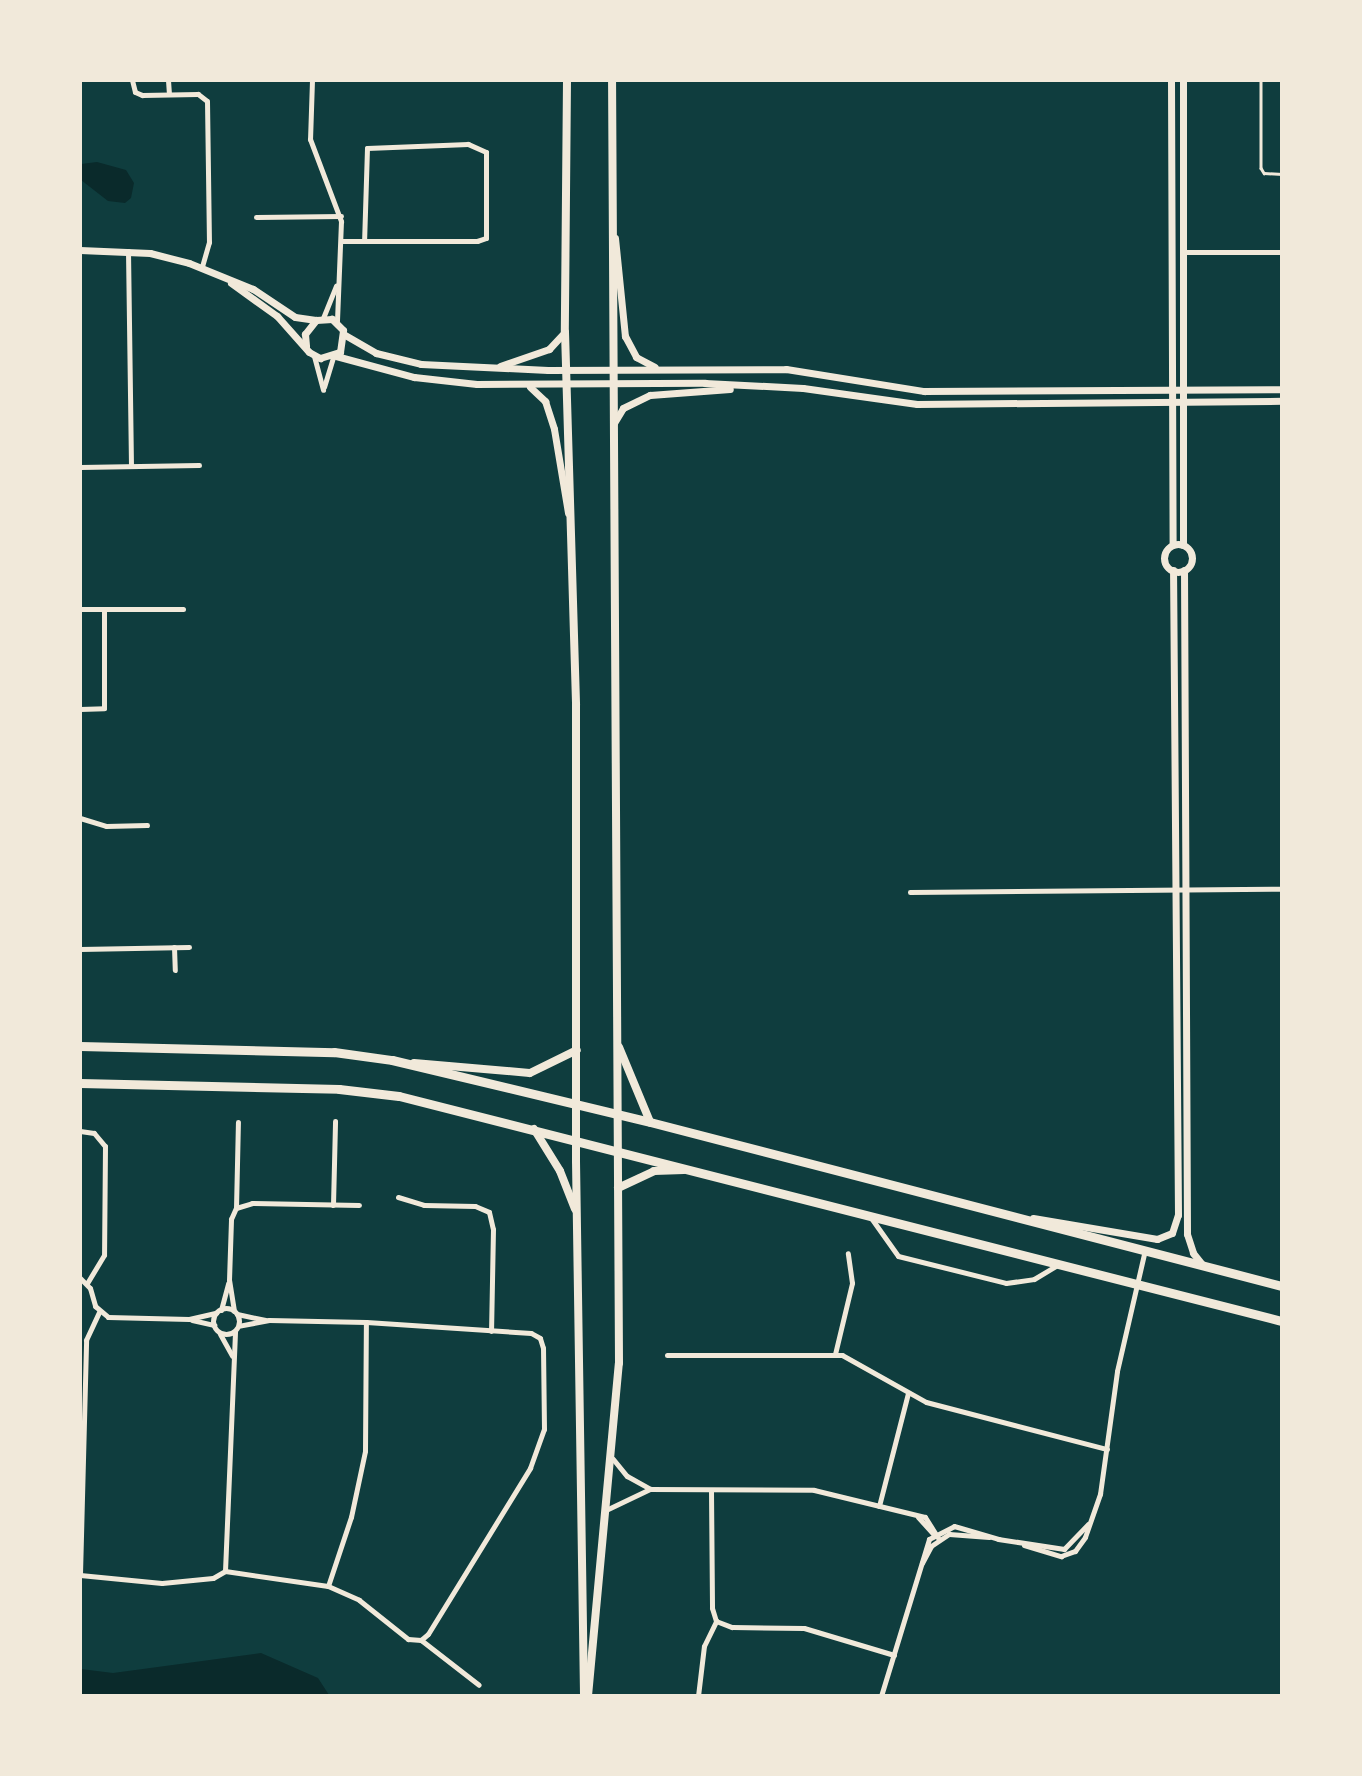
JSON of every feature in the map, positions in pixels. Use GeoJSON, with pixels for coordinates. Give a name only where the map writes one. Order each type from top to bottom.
{"type":"FeatureCollection","features":[{"type":"Feature","properties":{"kind":"main road"},"geometry":{"type":"LineString","coordinates":[[567,80],[565,332],[568,513],[576,705],[576,1140],[586,1696]]}},
{"type":"Feature","properties":{"kind":"main road"},"geometry":{"type":"LineString","coordinates":[[586,1696],[613,1459],[619,1363],[612,80]]}},
{"type":"Feature","properties":{"kind":"main road"},"geometry":{"type":"LineString","coordinates":[[617,1041],[650,1122]]}},
{"type":"Feature","properties":{"kind":"main road"},"geometry":{"type":"LineString","coordinates":[[80,1046],[334,1052],[408,1063],[530,1073],[577,1050]]}},
{"type":"Feature","properties":{"kind":"main road"},"geometry":{"type":"LineString","coordinates":[[408,1063],[576,1107],[650,1122],[1282,1286]]}},
{"type":"Feature","properties":{"kind":"main road"},"geometry":{"type":"LineString","coordinates":[[80,1083],[366,1091],[534,1129],[1282,1321]]}},
{"type":"Feature","properties":{"kind":"main road"},"geometry":{"type":"LineString","coordinates":[[534,1129],[560,1171],[577,1215]]}},
{"type":"Feature","properties":{"kind":"main road"},"geometry":{"type":"LineString","coordinates":[[618,1188],[654,1171],[691,1170]]}},
{"type":"Feature","properties":{"kind":"street"},"geometry":{"type":"LineString","coordinates":[[132,80],[138,93],[201,95],[208,106],[209,242],[202,267]]}},
{"type":"Feature","properties":{"kind":"street"},"geometry":{"type":"LineString","coordinates":[[169,80],[169,94]]}},
{"type":"Feature","properties":{"kind":"street"},"geometry":{"type":"LineString","coordinates":[[312,80],[310,138],[341,216],[337,322],[345,335],[376,353],[409,363],[493,368],[786,369],[924,391],[1282,389]]}},
{"type":"Feature","properties":{"kind":"street"},"geometry":{"type":"LineString","coordinates":[[1018,1217],[1157,1239],[1173,1231],[1179,1208],[1174,570],[1165,560],[1173,545],[1170,390],[1171,80]]}},
{"type":"Feature","properties":{"kind":"street"},"geometry":{"type":"LineString","coordinates":[[1183,80],[1184,545],[1192,556],[1184,570],[1187,1234],[1193,1253],[1202,1264]]}},
{"type":"Feature","properties":{"kind":"street"},"geometry":{"type":"LineString","coordinates":[[342,241],[364,241],[486,238],[486,152],[468,144],[367,148],[364,241]]}},
{"type":"Feature","properties":{"kind":"street"},"geometry":{"type":"LineString","coordinates":[[256,217],[341,216]]}},
{"type":"Feature","properties":{"kind":"street"},"geometry":{"type":"LineString","coordinates":[[612,231],[620,256],[620,317],[625,336],[636,357],[659,369]]}},
{"type":"Feature","properties":{"kind":"street"},"geometry":{"type":"LineString","coordinates":[[80,250],[128,251],[202,267],[253,289],[295,317],[337,322]]}},
{"type":"Feature","properties":{"kind":"street"},"geometry":{"type":"LineString","coordinates":[[128,251],[131,466]]}},
{"type":"Feature","properties":{"kind":"street"},"geometry":{"type":"LineString","coordinates":[[1170,253],[1282,252]]}},
{"type":"Feature","properties":{"kind":"street"},"geometry":{"type":"LineString","coordinates":[[218,275],[277,316],[306,346],[314,356],[323,390],[334,356],[345,335]]}},
{"type":"Feature","properties":{"kind":"street"},"geometry":{"type":"LineString","coordinates":[[306,346],[307,328],[319,319],[338,279]]}},
{"type":"Feature","properties":{"kind":"street"},"geometry":{"type":"LineString","coordinates":[[493,368],[549,349],[565,332]]}},
{"type":"Feature","properties":{"kind":"street"},"geometry":{"type":"LineString","coordinates":[[314,356],[334,356],[414,377],[528,385],[613,383],[759,387],[916,404],[1282,401]]}},
{"type":"Feature","properties":{"kind":"street"},"geometry":{"type":"LineString","coordinates":[[528,385],[545,401],[554,429],[568,513]]}},
{"type":"Feature","properties":{"kind":"street"},"geometry":{"type":"LineString","coordinates":[[614,424],[622,408],[650,395],[759,387]]}},
{"type":"Feature","properties":{"kind":"street"},"geometry":{"type":"LineString","coordinates":[[80,467],[199,466]]}},
{"type":"Feature","properties":{"kind":"street"},"geometry":{"type":"LineString","coordinates":[[1173,545],[1184,545]]}},
{"type":"Feature","properties":{"kind":"street"},"geometry":{"type":"LineString","coordinates":[[1174,570],[1184,570]]}},
{"type":"Feature","properties":{"kind":"street"},"geometry":{"type":"LineString","coordinates":[[80,709],[104,708],[104,609]]}},
{"type":"Feature","properties":{"kind":"street"},"geometry":{"type":"LineString","coordinates":[[80,610],[183,609]]}},
{"type":"Feature","properties":{"kind":"street"},"geometry":{"type":"LineString","coordinates":[[80,818],[106,826],[147,825]]}},
{"type":"Feature","properties":{"kind":"street"},"geometry":{"type":"LineString","coordinates":[[910,892],[1282,889]]}},
{"type":"Feature","properties":{"kind":"street"},"geometry":{"type":"LineString","coordinates":[[174,947],[175,970]]}},
{"type":"Feature","properties":{"kind":"street"},"geometry":{"type":"LineString","coordinates":[[80,949],[189,947]]}},
{"type":"Feature","properties":{"kind":"street"},"geometry":{"type":"LineString","coordinates":[[333,1205],[335,1121]]}},
{"type":"Feature","properties":{"kind":"street"},"geometry":{"type":"LineString","coordinates":[[225,1571],[229,1557],[233,1359],[237,1328],[229,1280],[231,1219],[236,1208],[238,1122]]}},
{"type":"Feature","properties":{"kind":"street"},"geometry":{"type":"LineString","coordinates":[[80,1131],[94,1133],[105,1146],[104,1255],[87,1283]]}},
{"type":"Feature","properties":{"kind":"street"},"geometry":{"type":"LineString","coordinates":[[398,1197],[424,1205],[475,1206],[489,1212],[493,1229],[491,1331]]}},
{"type":"Feature","properties":{"kind":"street"},"geometry":{"type":"LineString","coordinates":[[236,1208],[252,1203],[359,1205]]}},
{"type":"Feature","properties":{"kind":"street"},"geometry":{"type":"LineString","coordinates":[[869,1216],[898,1256],[979,1277],[1022,1283],[1059,1264]]}},
{"type":"Feature","properties":{"kind":"street"},"geometry":{"type":"LineString","coordinates":[[936,1535],[955,1533],[1064,1549],[1090,1522],[1100,1494],[1136,1284],[1145,1250]]}},
{"type":"Feature","properties":{"kind":"street"},"geometry":{"type":"LineString","coordinates":[[835,1354],[852,1283],[848,1253]]}},
{"type":"Feature","properties":{"kind":"street"},"geometry":{"type":"LineString","coordinates":[[80,1278],[87,1283],[99,1312],[86,1340],[80,1574],[162,1583],[213,1578],[225,1571],[328,1586],[359,1600],[408,1639],[421,1640],[479,1685]]}},
{"type":"Feature","properties":{"kind":"street"},"geometry":{"type":"LineString","coordinates":[[214,1325],[229,1280]]}},
{"type":"Feature","properties":{"kind":"street"},"geometry":{"type":"LineString","coordinates":[[99,1312],[113,1317],[189,1319],[214,1325],[233,1359]]}},
{"type":"Feature","properties":{"kind":"street"},"geometry":{"type":"LineString","coordinates":[[189,1319],[218,1312],[236,1312],[269,1320],[366,1322],[531,1333],[540,1338],[544,1429],[538,1452],[428,1634],[421,1640]]}},
{"type":"Feature","properties":{"kind":"street"},"geometry":{"type":"LineString","coordinates":[[220,1333],[269,1320]]}},
{"type":"Feature","properties":{"kind":"street"},"geometry":{"type":"LineString","coordinates":[[328,1586],[351,1517],[365,1451],[366,1322]]}},
{"type":"Feature","properties":{"kind":"street"},"geometry":{"type":"LineString","coordinates":[[667,1354],[835,1354],[857,1361],[926,1402],[1107,1449]]}},
{"type":"Feature","properties":{"kind":"street"},"geometry":{"type":"LineString","coordinates":[[879,1506],[908,1393]]}},
{"type":"Feature","properties":{"kind":"street"},"geometry":{"type":"LineString","coordinates":[[613,1459],[627,1476],[650,1489]]}},
{"type":"Feature","properties":{"kind":"street"},"geometry":{"type":"LineString","coordinates":[[608,1509],[650,1489],[814,1490],[918,1517],[936,1535]]}},
{"type":"Feature","properties":{"kind":"street"},"geometry":{"type":"LineString","coordinates":[[698,1696],[704,1646],[716,1621],[712,1608],[711,1491]]}},
{"type":"Feature","properties":{"kind":"street"},"geometry":{"type":"LineString","coordinates":[[881,1696],[920,1565],[936,1535]]}},
{"type":"Feature","properties":{"kind":"street"},"geometry":{"type":"LineString","coordinates":[[716,1621],[732,1627],[799,1627],[894,1655]]}},
{"type":"Feature","properties":{"kind":"lane"},"geometry":{"type":"LineString","coordinates":[[1261,80],[1261,168],[1264,173],[1282,174]]}},
{"type":"Feature","properties":{"kind":"water"},"geometry":{"type":"Polygon","coordinates":[[[97,162],[126,170],[134,183],[131,198],[125,203],[108,201],[81,180],[81,164],[97,162]]]}},
{"type":"Feature","properties":{"kind":"water"},"geometry":{"type":"Polygon","coordinates":[[[261,1653],[318,1678],[329,1695],[81,1695],[81,1669],[113,1673],[261,1653]]]}}]}
